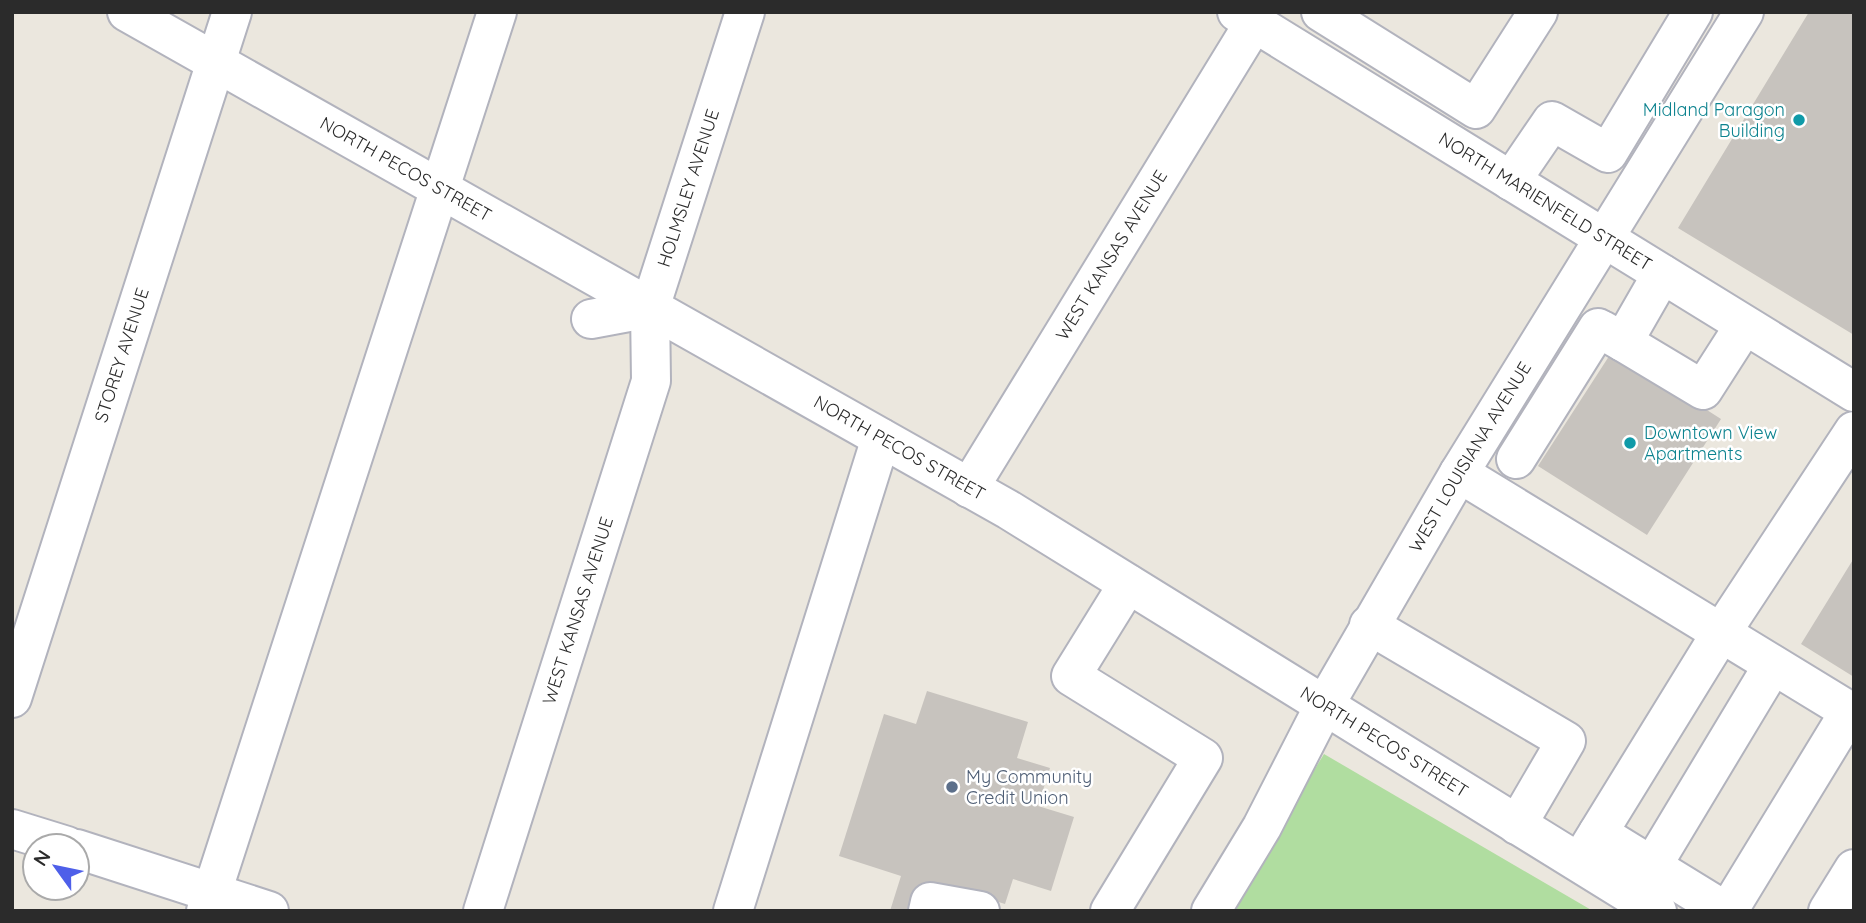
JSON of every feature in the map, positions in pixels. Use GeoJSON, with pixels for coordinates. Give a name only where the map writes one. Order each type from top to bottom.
{"type":"FeatureCollection","features":[{"type":"Feature","properties":{"kind":"street","name":"NORTH PECOS STREET"},"geometry":{"type":"LineString","coordinates":[[127,12],[1009,510],[1517,825],[1589,847],[1647,891],[1726,911]]}},
{"type":"Feature","properties":{"kind":"street","name":"STOREY AVENUE"},"geometry":{"type":"LineString","coordinates":[[12,698],[232,12]]}},
{"type":"Feature","properties":{"kind":"street"},"geometry":{"type":"LineString","coordinates":[[209,902],[497,12]]}},
{"type":"Feature","properties":{"kind":"street","name":"HOLMSLEY AVENUE"},"geometry":{"type":"LineString","coordinates":[[650,308],[745,12]]}},
{"type":"Feature","properties":{"kind":"street"},"geometry":{"type":"LineString","coordinates":[[1313,59],[1333,15],[1476,109],[1538,12]]}},
{"type":"Feature","properties":{"kind":"street"},"geometry":{"type":"LineString","coordinates":[[1511,181],[1552,121],[1608,153],[1693,12]]}},
{"type":"Feature","properties":{"kind":"street","name":"WEST LOUISIANA AVENUE"},"geometry":{"type":"LineString","coordinates":[[1210,911],[1262,827],[1369,625],[1741,13]]}},
{"type":"Feature","properties":{"kind":"street","name":"WEST KANSAS AVENUE"},"geometry":{"type":"LineString","coordinates":[[969,488],[1245,17]]}},
{"type":"Feature","properties":{"kind":"street","name":"NORTH MARIENFELD STREET"},"geometry":{"type":"LineString","coordinates":[[1245,17],[1854,392]]}},
{"type":"Feature","properties":{"kind":"street"},"geometry":{"type":"LineString","coordinates":[[1516,459],[1610,335],[1662,274]]}},
{"type":"Feature","properties":{"kind":"street"},"geometry":{"type":"LineString","coordinates":[[1561,307],[1703,390],[1744,326]]}},
{"type":"Feature","properties":{"kind":"street"},"geometry":{"type":"LineString","coordinates":[[591,319],[650,308]]}},
{"type":"Feature","properties":{"kind":"street","name":"WEST KANSAS AVENUE"},"geometry":{"type":"LineString","coordinates":[[483,911],[650,381],[650,308]]}},
{"type":"Feature","properties":{"kind":"street"},"geometry":{"type":"LineString","coordinates":[[1589,847],[1721,633],[1854,431]]}},
{"type":"Feature","properties":{"kind":"street"},"geometry":{"type":"LineString","coordinates":[[733,911],[881,438]]}},
{"type":"Feature","properties":{"kind":"street"},"geometry":{"type":"LineString","coordinates":[[1481,438],[1516,459],[1521,478],[1507,503]]}},
{"type":"Feature","properties":{"kind":"street"},"geometry":{"type":"LineString","coordinates":[[1459,473],[1852,713],[1726,911]]}},
{"type":"Feature","properties":{"kind":"street"},"geometry":{"type":"LineString","coordinates":[[1110,911],[1203,758],[1071,676],[1128,584]]}},
{"type":"Feature","properties":{"kind":"street"},"geometry":{"type":"LineString","coordinates":[[1369,625],[1566,741],[1517,825]]}},
{"type":"Feature","properties":{"kind":"street"},"geometry":{"type":"LineString","coordinates":[[1647,891],[1773,664]]}},
{"type":"Feature","properties":{"kind":"street"},"geometry":{"type":"LineString","coordinates":[[91,855],[209,902],[269,911]]}},
{"type":"Feature","properties":{"kind":"street"},"geometry":{"type":"LineString","coordinates":[[1828,911],[1854,869]]}},
{"type":"Feature","properties":{"kind":"street"},"geometry":{"type":"LineString","coordinates":[[928,911],[930,902],[980,911]]}},
{"type":"Feature","properties":{"kind":"green space"},"geometry":{"type":"Polygon","coordinates":[[[1324,754],[1593,911],[1228,911],[1324,754]]]}},
{"type":"Feature","properties":{"kind":"building","name":"Midland Paragon Building"},"geometry":{"type":"Polygon","coordinates":[[[1809,12],[1854,12],[1854,335],[1678,228],[1809,12]]]}},
{"type":"Feature","properties":{"kind":"building","name":"Downtown View Apartments"},"geometry":{"type":"Polygon","coordinates":[[[1613,350],[1721,419],[1647,535],[1538,466],[1613,350]]]}},
{"type":"Feature","properties":{"kind":"building"},"geometry":{"type":"Polygon","coordinates":[[[1854,558],[1854,677],[1801,644],[1854,558]]]}},
{"type":"Feature","properties":{"kind":"building","name":"My Community Credit Union"},"geometry":{"type":"Polygon","coordinates":[[[927,691],[1028,722],[1017,758],[1050,768],[1038,806],[1074,817],[1051,891],[1013,879],[1005,904],[970,893],[964,911],[890,911],[901,876],[839,856],[884,714],[916,724],[927,691]]]}},
{"type":"Feature","properties":{"kind":"place","name":"Midland Paragon Building"},"geometry":{"type":"Point","coordinates":[1799,120]}},
{"type":"Feature","properties":{"kind":"place","name":"Downtown View Apartments"},"geometry":{"type":"Point","coordinates":[1630,443]}},
{"type":"Feature","properties":{"kind":"place","name":"My Community Credit Union"},"geometry":{"type":"Point","coordinates":[952,787]}}]}
